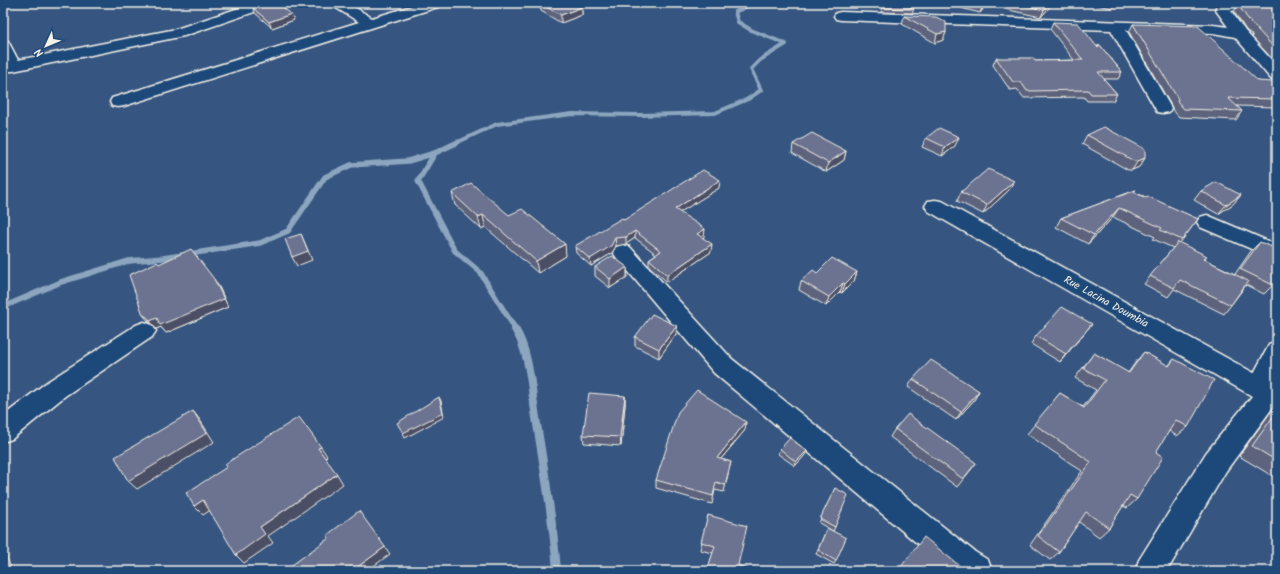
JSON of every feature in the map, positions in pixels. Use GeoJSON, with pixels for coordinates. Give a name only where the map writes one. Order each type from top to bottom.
{"type":"FeatureCollection","features":[{"type":"Feature","properties":{"kind":"street"},"geometry":{"type":"LineString","coordinates":[[3,44],[8,66],[179,32],[267,3]]}},
{"type":"Feature","properties":{"kind":"street"},"geometry":{"type":"LineString","coordinates":[[338,3],[370,23]]}},
{"type":"Feature","properties":{"kind":"street"},"geometry":{"type":"LineString","coordinates":[[118,102],[436,3]]}},
{"type":"Feature","properties":{"kind":"street"},"geometry":{"type":"LineString","coordinates":[[1253,3],[1222,9],[1240,34],[1277,76]]}},
{"type":"Feature","properties":{"kind":"street"},"geometry":{"type":"LineString","coordinates":[[841,16],[952,14],[1116,25],[1214,29],[1240,34]]}},
{"type":"Feature","properties":{"kind":"street"},"geometry":{"type":"LineString","coordinates":[[1116,25],[1163,108]]}},
{"type":"Feature","properties":{"kind":"street","name":"Rue Lacina Doumbia"},"geometry":{"type":"LineString","coordinates":[[935,206],[1273,396]]}},
{"type":"Feature","properties":{"kind":"street"},"geometry":{"type":"LineString","coordinates":[[1207,222],[1277,253]]}},
{"type":"Feature","properties":{"kind":"street"},"geometry":{"type":"LineString","coordinates":[[624,252],[723,366],[964,563],[977,571]]}},
{"type":"Feature","properties":{"kind":"street"},"geometry":{"type":"LineString","coordinates":[[3,431],[56,389],[144,331]]}},
{"type":"Feature","properties":{"kind":"street"},"geometry":{"type":"LineString","coordinates":[[1150,571],[1216,462],[1273,396],[1261,383],[1277,352]]}},
{"type":"Feature","properties":{"kind":"building"},"geometry":{"type":"Polygon","coordinates":[[[264,3],[278,3],[291,14],[269,22],[253,8],[264,3]]]}},
{"type":"Feature","properties":{"kind":"building"},"geometry":{"type":"Polygon","coordinates":[[[574,3],[582,7],[561,15],[540,4],[574,3]]]}},
{"type":"Feature","properties":{"kind":"building"},"geometry":{"type":"Polygon","coordinates":[[[885,3],[903,3],[914,9],[882,8],[885,3]]]}},
{"type":"Feature","properties":{"kind":"building"},"geometry":{"type":"Polygon","coordinates":[[[1014,3],[1050,3],[1044,10],[1014,3]]]}},
{"type":"Feature","properties":{"kind":"building"},"geometry":{"type":"Polygon","coordinates":[[[1249,3],[1277,3],[1277,51],[1251,23],[1238,5],[1249,3]]]}},
{"type":"Feature","properties":{"kind":"building"},"geometry":{"type":"Polygon","coordinates":[[[904,16],[936,17],[946,22],[946,32],[937,34],[904,16]]]}},
{"type":"Feature","properties":{"kind":"building"},"geometry":{"type":"Polygon","coordinates":[[[1053,22],[1078,23],[1098,48],[1099,44],[1122,72],[1098,72],[1117,94],[1091,94],[1088,90],[1027,91],[1021,82],[1013,82],[996,58],[1033,58],[1035,61],[1083,60],[1053,22]]]}},
{"type":"Feature","properties":{"kind":"building"},"geometry":{"type":"Polygon","coordinates":[[[1133,24],[1198,26],[1258,81],[1272,82],[1277,86],[1277,99],[1228,98],[1242,111],[1184,109],[1177,101],[1178,99],[1133,24]]]}},
{"type":"Feature","properties":{"kind":"building"},"geometry":{"type":"Polygon","coordinates":[[[1104,127],[1145,149],[1145,158],[1134,161],[1087,135],[1104,127]]]}},
{"type":"Feature","properties":{"kind":"building"},"geometry":{"type":"Polygon","coordinates":[[[939,128],[959,137],[945,147],[926,138],[939,128]]]}},
{"type":"Feature","properties":{"kind":"building"},"geometry":{"type":"Polygon","coordinates":[[[812,133],[846,151],[828,163],[793,144],[812,133]]]}},
{"type":"Feature","properties":{"kind":"building"},"geometry":{"type":"Polygon","coordinates":[[[988,169],[1014,181],[987,205],[961,192],[988,169]]]}},
{"type":"Feature","properties":{"kind":"building"},"geometry":{"type":"Polygon","coordinates":[[[703,170],[720,180],[675,209],[705,229],[697,234],[712,244],[667,275],[649,259],[661,251],[635,231],[626,237],[615,238],[611,246],[590,259],[575,246],[622,218],[624,220],[703,170]]]}},
{"type":"Feature","properties":{"kind":"building"},"geometry":{"type":"Polygon","coordinates":[[[1216,182],[1241,195],[1226,205],[1201,191],[1216,182]]]}},
{"type":"Feature","properties":{"kind":"building"},"geometry":{"type":"Polygon","coordinates":[[[471,183],[509,215],[522,209],[565,244],[536,261],[483,215],[478,217],[452,193],[471,183]]]}},
{"type":"Feature","properties":{"kind":"building"},"geometry":{"type":"Polygon","coordinates":[[[1136,190],[1134,192],[1146,198],[1147,196],[1198,219],[1182,240],[1160,230],[1162,228],[1119,208],[1094,235],[1061,218],[1136,190]]]}},
{"type":"Feature","properties":{"kind":"building"},"geometry":{"type":"Polygon","coordinates":[[[301,234],[308,251],[292,257],[285,239],[301,234]]]}},
{"type":"Feature","properties":{"kind":"building"},"geometry":{"type":"Polygon","coordinates":[[[1178,242],[1207,256],[1204,259],[1248,281],[1231,305],[1180,280],[1174,288],[1150,276],[1178,242]]]}},
{"type":"Feature","properties":{"kind":"building"},"geometry":{"type":"Polygon","coordinates":[[[1260,242],[1277,249],[1277,278],[1273,285],[1240,269],[1260,242]]]}},
{"type":"Feature","properties":{"kind":"building"},"geometry":{"type":"Polygon","coordinates":[[[191,249],[214,279],[224,299],[160,325],[157,318],[150,321],[143,315],[129,275],[157,262],[159,264],[191,249]]]}},
{"type":"Feature","properties":{"kind":"building"},"geometry":{"type":"Polygon","coordinates":[[[612,256],[627,267],[610,279],[595,267],[612,256]]]}},
{"type":"Feature","properties":{"kind":"building"},"geometry":{"type":"Polygon","coordinates":[[[832,258],[857,272],[829,297],[801,281],[813,270],[817,273],[832,258]]]}},
{"type":"Feature","properties":{"kind":"building"},"geometry":{"type":"Polygon","coordinates":[[[1062,307],[1092,324],[1066,354],[1036,336],[1062,307]]]}},
{"type":"Feature","properties":{"kind":"building"},"geometry":{"type":"Polygon","coordinates":[[[652,314],[677,326],[659,349],[635,337],[652,314]]]}},
{"type":"Feature","properties":{"kind":"building"},"geometry":{"type":"Polygon","coordinates":[[[1144,352],[1169,366],[1174,359],[1214,380],[1188,427],[1176,420],[1156,452],[1163,457],[1137,499],[1130,495],[1109,528],[1086,512],[1059,552],[1038,536],[1091,462],[1034,424],[1060,393],[1084,408],[1105,380],[1083,368],[1094,353],[1129,373],[1144,352]]]}},
{"type":"Feature","properties":{"kind":"building"},"geometry":{"type":"Polygon","coordinates":[[[931,360],[979,391],[961,412],[913,379],[931,360]]]}},
{"type":"Feature","properties":{"kind":"building"},"geometry":{"type":"Polygon","coordinates":[[[697,390],[746,422],[717,458],[731,462],[725,485],[716,482],[713,496],[656,480],[678,412],[697,390]]]}},
{"type":"Feature","properties":{"kind":"building"},"geometry":{"type":"Polygon","coordinates":[[[589,393],[625,396],[620,437],[583,435],[589,393]]]}},
{"type":"Feature","properties":{"kind":"building"},"geometry":{"type":"Polygon","coordinates":[[[439,397],[443,413],[403,433],[397,423],[439,397]]]}},
{"type":"Feature","properties":{"kind":"building"},"geometry":{"type":"Polygon","coordinates":[[[193,411],[207,433],[128,481],[115,457],[193,411]]]}},
{"type":"Feature","properties":{"kind":"building"},"geometry":{"type":"Polygon","coordinates":[[[1277,411],[1277,461],[1252,446],[1277,411]]]}},
{"type":"Feature","properties":{"kind":"building"},"geometry":{"type":"Polygon","coordinates":[[[908,414],[976,463],[963,479],[895,429],[908,414]]]}},
{"type":"Feature","properties":{"kind":"building"},"geometry":{"type":"Polygon","coordinates":[[[299,417],[321,447],[318,448],[337,474],[260,527],[265,534],[236,555],[203,500],[194,506],[186,493],[227,467],[225,464],[299,417]]]}},
{"type":"Feature","properties":{"kind":"building"},"geometry":{"type":"Polygon","coordinates":[[[790,438],[807,451],[796,462],[780,449],[790,438]]]}},
{"type":"Feature","properties":{"kind":"building"},"geometry":{"type":"Polygon","coordinates":[[[835,488],[848,495],[835,527],[820,519],[835,488]]]}},
{"type":"Feature","properties":{"kind":"building"},"geometry":{"type":"Polygon","coordinates":[[[359,511],[385,547],[352,571],[296,571],[292,565],[329,538],[327,535],[359,511]]]}},
{"type":"Feature","properties":{"kind":"building"},"geometry":{"type":"Polygon","coordinates":[[[708,515],[747,526],[738,565],[754,571],[707,571],[715,546],[701,542],[708,515]]]}},
{"type":"Feature","properties":{"kind":"building"},"geometry":{"type":"Polygon","coordinates":[[[827,528],[846,538],[836,561],[818,550],[827,528]]]}},
{"type":"Feature","properties":{"kind":"building"},"geometry":{"type":"Polygon","coordinates":[[[924,537],[966,571],[902,571],[903,570],[900,568],[924,537]]]}},
{"type":"Feature","properties":{"kind":"waterway"},"geometry":{"type":"LineString","coordinates":[[456,143],[497,124],[572,114],[639,115],[715,113],[748,99],[761,90],[751,69],[760,60],[786,44],[751,30],[738,22],[735,12],[754,3]]}},
{"type":"Feature","properties":{"kind":"waterway"},"geometry":{"type":"LineString","coordinates":[[435,153],[458,142]]}},
{"type":"Feature","properties":{"kind":"waterway"},"geometry":{"type":"LineString","coordinates":[[3,307],[61,282],[129,261],[163,258],[260,243],[288,231],[325,177],[351,165],[408,161],[435,153]]}},
{"type":"Feature","properties":{"kind":"waterway"},"geometry":{"type":"LineString","coordinates":[[435,153],[418,181],[455,251],[480,272],[516,330]]}},
{"type":"Feature","properties":{"kind":"waterway"},"geometry":{"type":"LineString","coordinates":[[515,329],[520,338],[529,369],[550,511],[557,571]]}}]}
